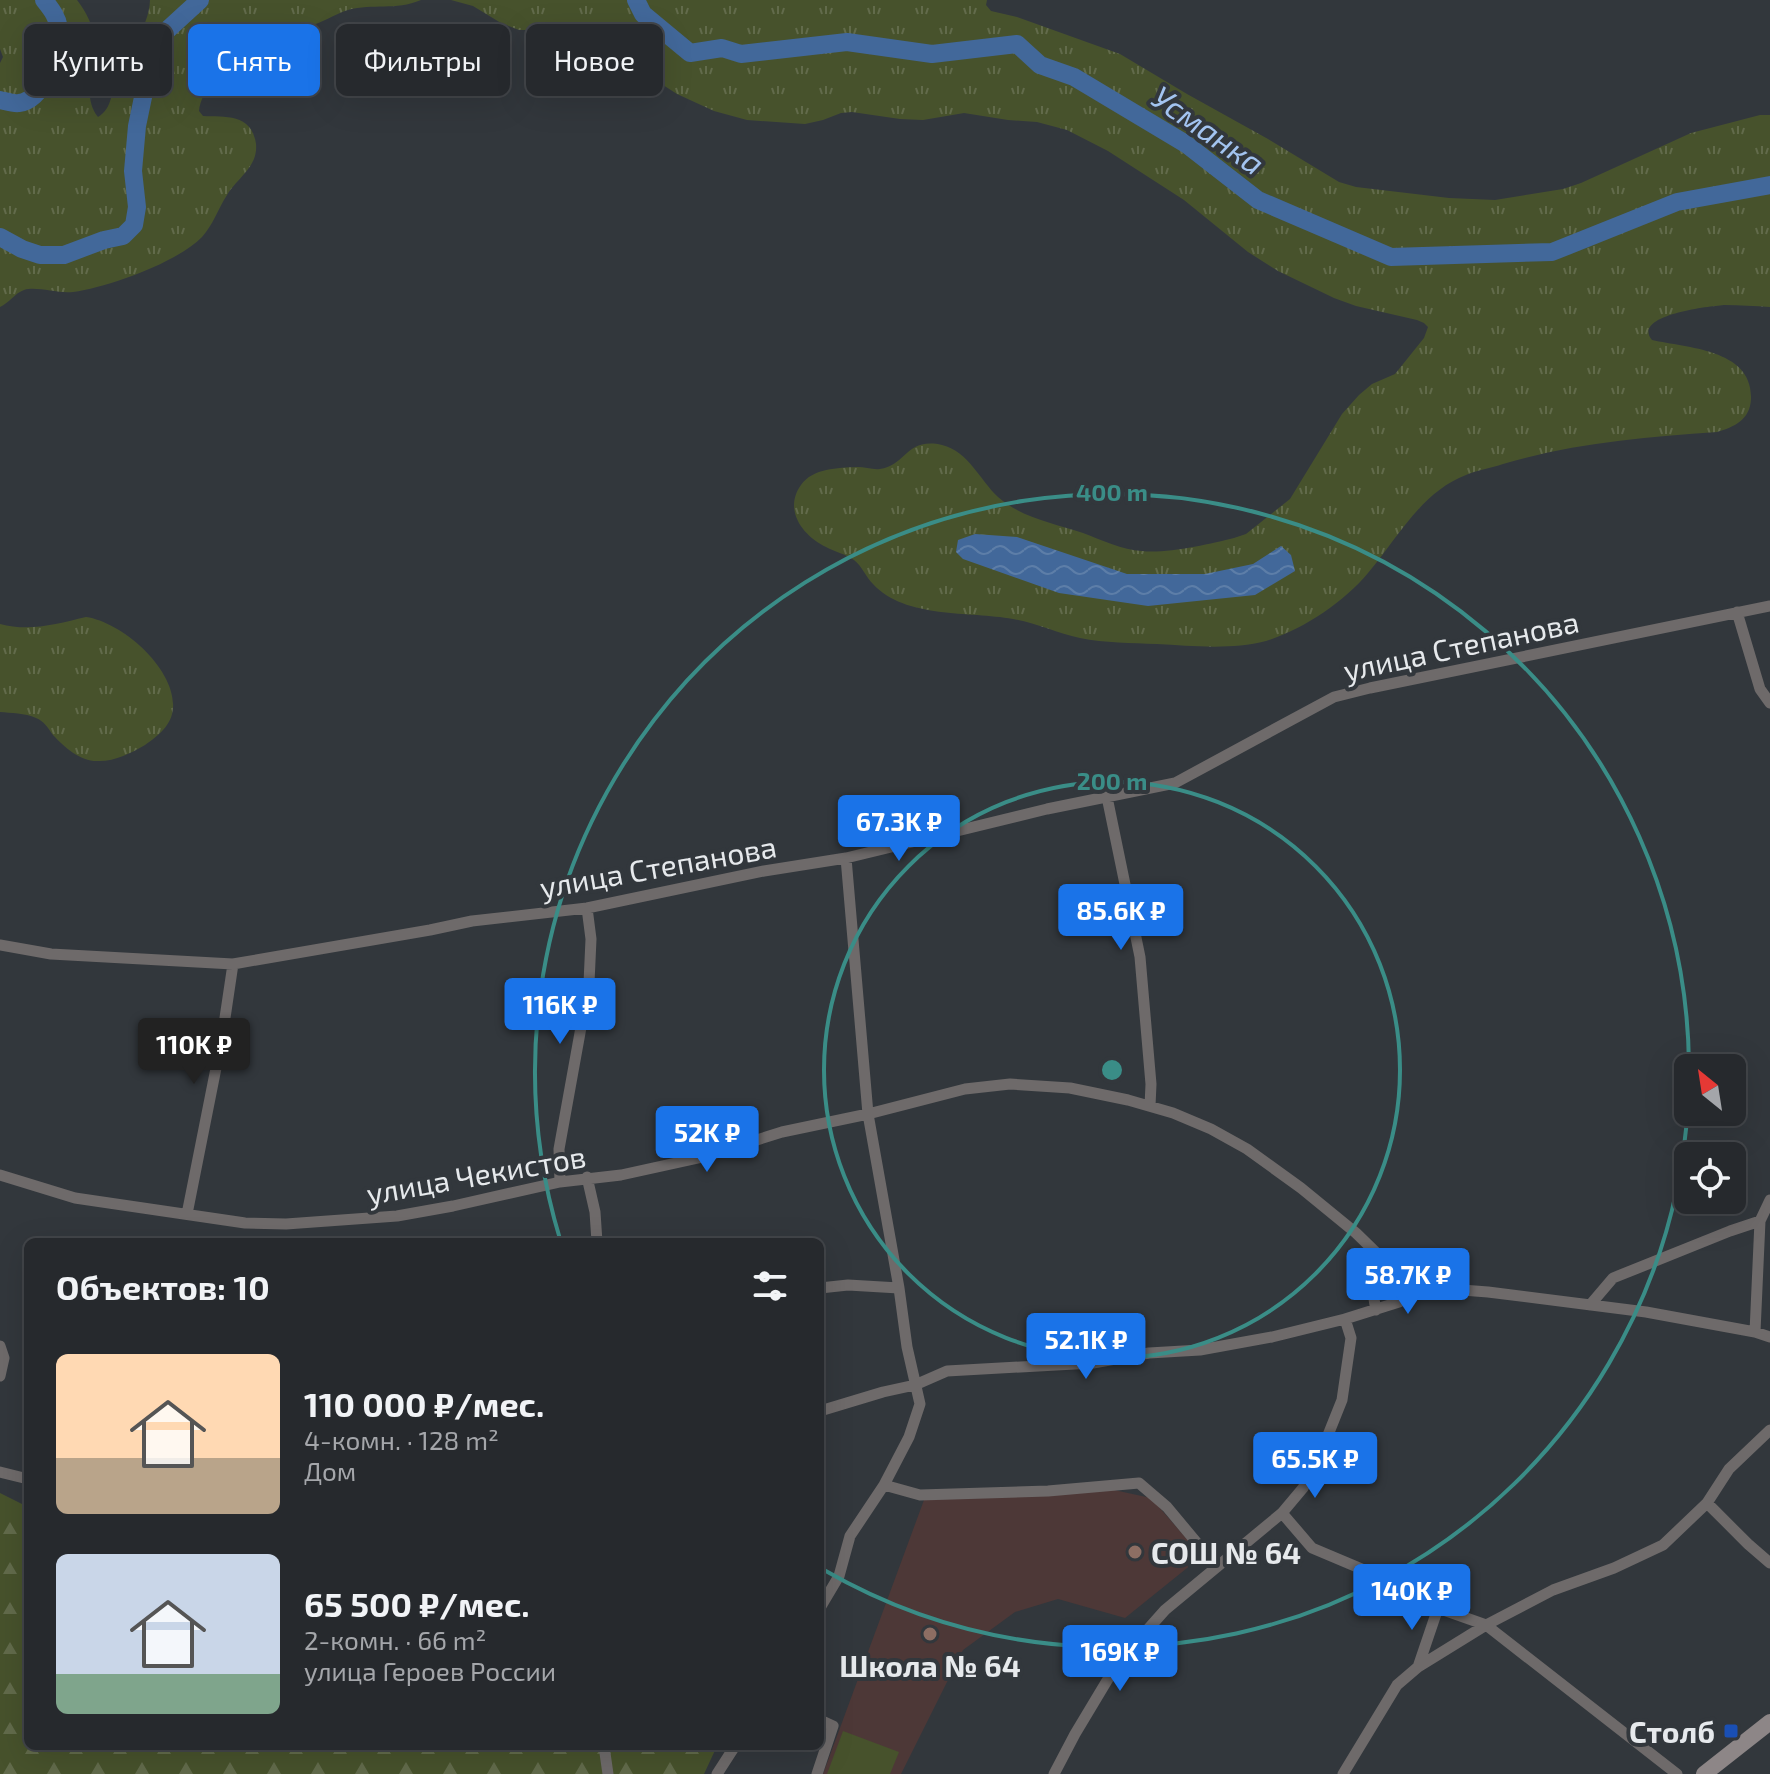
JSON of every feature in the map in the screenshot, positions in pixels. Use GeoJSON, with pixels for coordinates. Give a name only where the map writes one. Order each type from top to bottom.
{"type":"FeatureCollection","features":[{"type":"Feature","properties":{"kind":"street","name":"улица Степанова"},"geometry":{"type":"LineString","coordinates":[[0,945],[51,954],[233,964],[472,921],[587,908],[764,871],[846,858],[1047,809],[1175,783],[1334,697],[1406,679],[1770,606]]}},
{"type":"Feature","properties":{"kind":"street"},"geometry":{"type":"LineString","coordinates":[[1737,612],[1760,689],[1770,703]]}},
{"type":"Feature","properties":{"kind":"street"},"geometry":{"type":"LineString","coordinates":[[1107,797],[1140,957],[1151,1084],[1150,1106]]}},
{"type":"Feature","properties":{"kind":"street"},"geometry":{"type":"LineString","coordinates":[[826,1589],[839,1576],[850,1536],[884,1485],[909,1437],[920,1404],[907,1347],[868,1114],[846,858]]}},
{"type":"Feature","properties":{"kind":"street"},"geometry":{"type":"LineString","coordinates":[[560,1182],[559,1149],[589,983],[591,939],[587,908]]}},
{"type":"Feature","properties":{"kind":"street"},"geometry":{"type":"LineString","coordinates":[[187,1214],[222,1038],[233,964]]}},
{"type":"Feature","properties":{"kind":"street","name":"улица Чекистов"},"geometry":{"type":"LineString","coordinates":[[0,1175],[75,1198],[245,1223],[286,1224],[397,1216],[560,1182],[621,1175],[703,1157],[782,1132],[965,1089],[1010,1084],[1070,1088],[1173,1113],[1247,1149],[1356,1233],[1396,1272],[1423,1287]]}},
{"type":"Feature","properties":{"kind":"street"},"geometry":{"type":"LineString","coordinates":[[587,1177],[597,1238]]}},
{"type":"Feature","properties":{"kind":"street"},"geometry":{"type":"LineString","coordinates":[[1755,1332],[1760,1221],[1770,1200]]}},
{"type":"Feature","properties":{"kind":"street"},"geometry":{"type":"LineString","coordinates":[[1590,1305],[1613,1278],[1760,1221]]}},
{"type":"Feature","properties":{"kind":"street"},"geometry":{"type":"LineString","coordinates":[[1722,1234],[1750,1236],[1759,1243]]}},
{"type":"Feature","properties":{"kind":"street"},"geometry":{"type":"LineString","coordinates":[[1376,1310],[1373,1280],[1383,1260]]}},
{"type":"Feature","properties":{"kind":"street"},"geometry":{"type":"LineString","coordinates":[[824,1288],[848,1285],[899,1288]]}},
{"type":"Feature","properties":{"kind":"street"},"geometry":{"type":"LineString","coordinates":[[824,1410],[915,1385],[947,1371],[1093,1363],[1149,1353],[1200,1350],[1272,1337],[1376,1310],[1399,1302],[1423,1287],[1646,1312],[1770,1337]]}},
{"type":"Feature","properties":{"kind":"street"},"geometry":{"type":"LineString","coordinates":[[1056,1773],[1075,1734],[1117,1664],[1165,1610],[1282,1513],[1303,1488],[1316,1465],[1342,1400],[1351,1338],[1345,1319]]}},
{"type":"Feature","properties":{"kind":"street"},"geometry":{"type":"LineString","coordinates":[[0,1346],[4,1358],[0,1376]]}},
{"type":"Feature","properties":{"kind":"street"},"geometry":{"type":"LineString","coordinates":[[1343,1774],[1397,1685],[1418,1667],[1486,1625],[1553,1590],[1614,1568],[1663,1545],[1707,1503],[1729,1469],[1770,1430]]}},
{"type":"Feature","properties":{"kind":"street"},"geometry":{"type":"LineString","coordinates":[[0,1472],[24,1478]]}},
{"type":"Feature","properties":{"kind":"street"},"geometry":{"type":"LineString","coordinates":[[15,1476],[24,1483]]}},
{"type":"Feature","properties":{"kind":"street"},"geometry":{"type":"LineString","coordinates":[[884,1485],[920,1495],[1048,1491],[1139,1483],[1167,1507],[1217,1567]]}},
{"type":"Feature","properties":{"kind":"street"},"geometry":{"type":"LineString","coordinates":[[1707,1503],[1770,1563]]}},
{"type":"Feature","properties":{"kind":"street"},"geometry":{"type":"LineString","coordinates":[[1282,1513],[1312,1548],[1395,1583],[1438,1608],[1486,1625],[1677,1774]]}},
{"type":"Feature","properties":{"kind":"street"},"geometry":{"type":"LineString","coordinates":[[1418,1667],[1438,1608]]}},
{"type":"Feature","properties":{"kind":"street"},"geometry":{"type":"LineString","coordinates":[[817,1774],[833,1726],[824,1722]]}},
{"type":"Feature","properties":{"kind":"street"},"geometry":{"type":"LineString","coordinates":[[1704,1774],[1770,1722]]}},
{"type":"Feature","properties":{"kind":"street"},"geometry":{"type":"LineString","coordinates":[[605,1750],[608,1774]]}},
{"type":"Feature","properties":{"kind":"street"},"geometry":{"type":"LineString","coordinates":[[717,1774],[732,1750]]}},
{"type":"Feature","properties":{"kind":"shaded area","name":"Школа № 64"},"geometry":{"type":"Polygon","coordinates":[[[1114,1490],[1151,1498],[1202,1556],[1125,1618],[1058,1599],[1015,1612],[963,1650],[901,1774],[823,1774],[924,1500],[1114,1490]]]}},
{"type":"Feature","properties":{"kind":"green space"},"geometry":{"type":"Polygon","coordinates":[[[0,0],[77,0],[91,24],[24,24],[24,96],[90,96],[98,117],[109,104],[111,96],[172,96],[172,24],[144,24],[150,0],[421,0],[348,10],[314,24],[188,24],[188,96],[204,96],[199,111],[203,116],[228,117],[249,127],[256,144],[251,165],[227,195],[202,237],[176,256],[105,285],[73,292],[24,290],[0,307],[0,63],[3,57],[0,49],[0,0]]]}},
{"type":"Feature","properties":{"kind":"green space"},"geometry":{"type":"Polygon","coordinates":[[[451,0],[987,0],[986,5],[991,11],[1017,17],[1120,54],[1339,182],[1356,187],[1449,198],[1495,200],[1563,189],[1691,133],[1770,115],[1770,307],[1725,305],[1690,310],[1662,318],[1652,324],[1648,331],[1652,340],[1699,349],[1730,360],[1749,382],[1750,406],[1740,422],[1717,432],[1636,439],[1556,451],[1475,472],[1450,483],[1423,505],[1347,594],[1308,622],[1266,641],[1212,647],[1099,641],[1013,619],[939,612],[902,603],[873,584],[854,560],[829,549],[803,529],[794,504],[796,494],[806,479],[834,469],[889,467],[913,448],[942,445],[959,454],[998,497],[1017,510],[1112,544],[1152,552],[1224,540],[1246,534],[1290,499],[1342,414],[1372,384],[1395,374],[1424,338],[1428,327],[1417,320],[1334,298],[1278,271],[1248,252],[1184,200],[1108,151],[1067,130],[1037,122],[964,113],[923,120],[852,112],[805,124],[747,120],[714,111],[663,85],[663,24],[526,24],[526,30],[519,30],[473,6],[451,0]]]}},
{"type":"Feature","properties":{"kind":"green space"},"geometry":{"type":"Polygon","coordinates":[[[86,617],[115,628],[144,650],[166,678],[172,693],[172,714],[159,734],[134,751],[105,761],[92,761],[74,753],[36,718],[0,712],[0,624],[32,627],[86,617]]]}},
{"type":"Feature","properties":{"kind":"green space"},"geometry":{"type":"Polygon","coordinates":[[[0,1493],[24,1505],[24,1750],[715,1750],[704,1774],[0,1774],[0,1493]]]}},
{"type":"Feature","properties":{"kind":"green space"},"geometry":{"type":"Polygon","coordinates":[[[843,1731],[899,1752],[890,1774],[827,1774],[843,1731]]]}},
{"type":"Feature","properties":{"kind":"water"},"geometry":{"type":"Polygon","coordinates":[[[975,534],[1017,537],[1127,574],[1205,574],[1253,564],[1281,546],[1291,555],[1295,571],[1255,595],[1148,606],[1059,593],[963,559],[956,552],[958,540],[975,534]]]}},
{"type":"Feature","properties":{"kind":"waterway","name":"Усманка"},"geometry":{"type":"LineString","coordinates":[[0,100],[17,103],[28,100],[50,73],[58,49],[59,28],[44,0]]}},
{"type":"Feature","properties":{"kind":"waterway","name":"Усманка"},"geometry":{"type":"LineString","coordinates":[[0,237],[40,255],[64,255],[123,236],[134,225],[137,207],[133,171],[137,126],[147,78],[158,60],[163,34],[200,0]]}},
{"type":"Feature","properties":{"kind":"waterway","name":"Усманка"},"geometry":{"type":"LineString","coordinates":[[636,0],[643,14],[690,53],[722,48],[741,54],[847,42],[932,54],[1017,44],[1040,65],[1074,77],[1186,144],[1258,200],[1391,257],[1552,252],[1677,202],[1770,185]]}},
{"type":"Feature","properties":{"kind":"place","name":"СОШ № 64"},"geometry":{"type":"Point","coordinates":[1135,1552]}},
{"type":"Feature","properties":{"kind":"place","name":"Школа № 64"},"geometry":{"type":"Point","coordinates":[930,1634]}},
{"type":"Feature","properties":{"kind":"place","name":"Столб"},"geometry":{"type":"Point","coordinates":[1731,1731]}}]}
